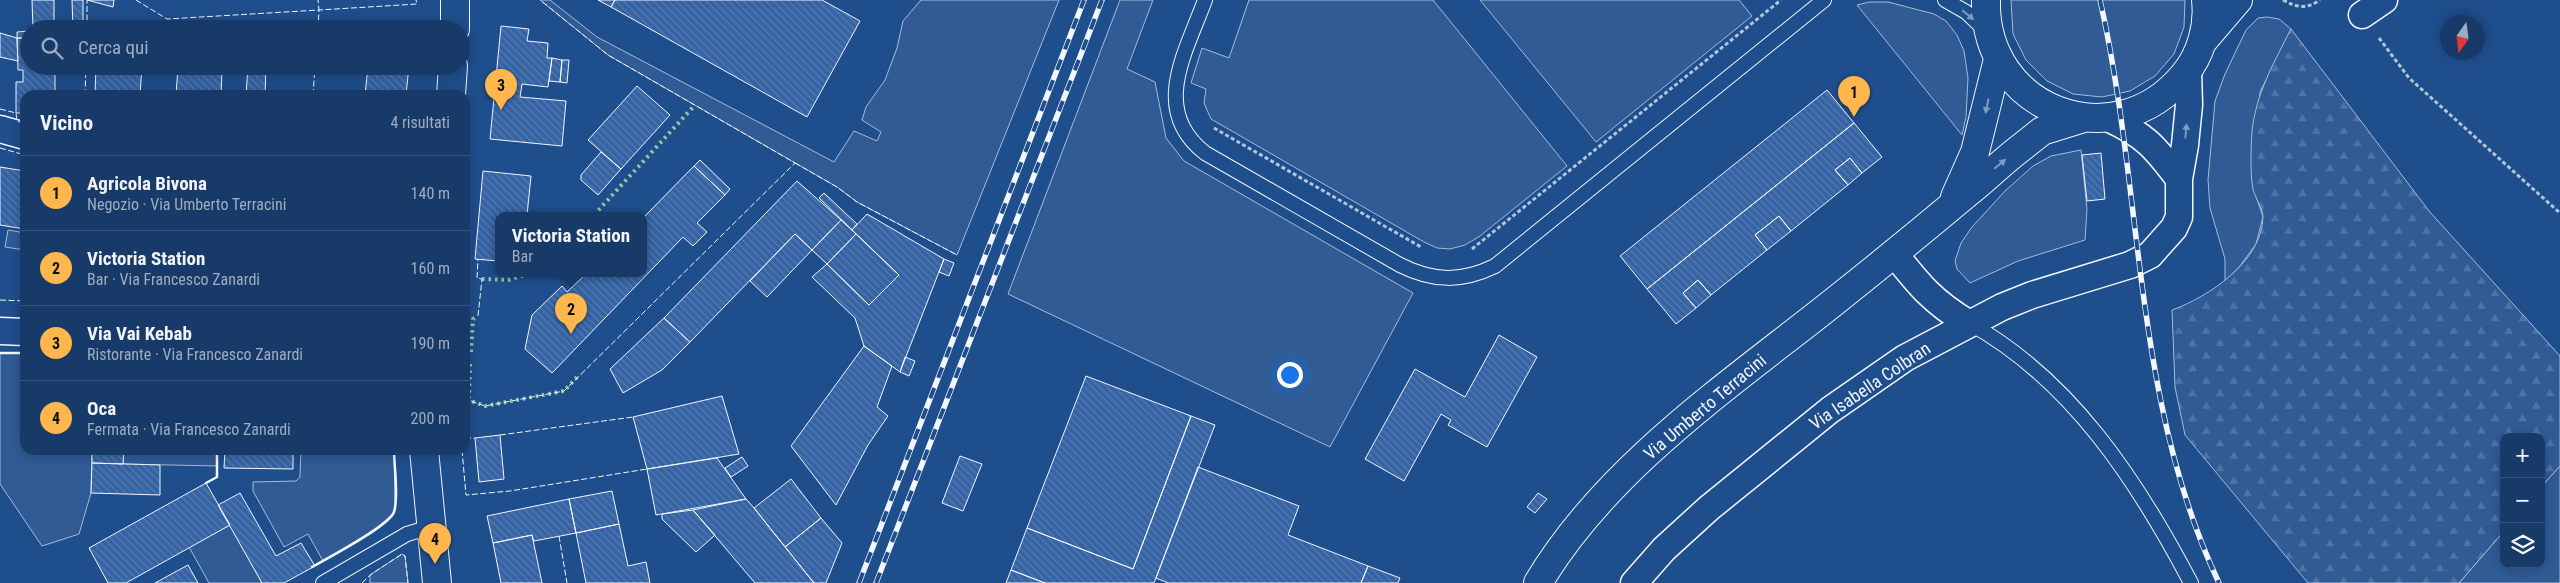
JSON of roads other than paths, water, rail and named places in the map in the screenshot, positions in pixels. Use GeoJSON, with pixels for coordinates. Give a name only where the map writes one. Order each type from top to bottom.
{"type":"FeatureCollection","features":[{"type":"Feature","properties":{"kind":"street"},"geometry":{"type":"LineString","coordinates":[[455,0],[455,20]]}},
{"type":"Feature","properties":{"kind":"street"},"geometry":{"type":"LineString","coordinates":[[1986,0],[1989,34],[1998,59],[2013,81],[2034,99],[2057,112],[2096,118],[2135,130],[2148,141],[2179,179]]}},
{"type":"Feature","properties":{"kind":"street"},"geometry":{"type":"LineString","coordinates":[[2202,42],[2206,23],[2206,0]]}},
{"type":"Feature","properties":{"kind":"street"},"geometry":{"type":"LineString","coordinates":[[2202,42],[2238,0]]}},
{"type":"Feature","properties":{"kind":"street"},"geometry":{"type":"LineString","coordinates":[[2362,15],[2384,0]]}},
{"type":"Feature","properties":{"kind":"street","name":"Via Umberto Terracini"},"geometry":{"type":"LineString","coordinates":[[1538,583],[1556,552],[1586,516],[1616,484],[1689,418],[2042,131],[2096,118],[2133,113],[2156,102],[2175,86],[2188,71],[2202,42]]}},
{"type":"Feature","properties":{"kind":"street","name":"Via Umberto Terracini"},"geometry":{"type":"LineString","coordinates":[[1950,207],[1968,173],[1975,152],[1998,59]]}},
{"type":"Feature","properties":{"kind":"street","name":"Via Isabella Colbran"},"geometry":{"type":"LineString","coordinates":[[1634,583],[1684,530],[1830,410],[1904,358],[1968,323],[2032,294],[2130,265],[2150,255],[2174,228],[2179,217],[2179,179],[2189,105],[2188,71]]}},
{"type":"Feature","properties":{"kind":"street"},"geometry":{"type":"LineString","coordinates":[[451,90],[452,75]]}},
{"type":"Feature","properties":{"kind":"street"},"geometry":{"type":"LineString","coordinates":[[0,129],[20,135]]}},
{"type":"Feature","properties":{"kind":"street"},"geometry":{"type":"LineString","coordinates":[[1894,253],[1918,284],[1942,307],[1968,323]]}},
{"type":"Feature","properties":{"kind":"street"},"geometry":{"type":"LineString","coordinates":[[0,332],[20,332]]}},
{"type":"Feature","properties":{"kind":"street"},"geometry":{"type":"LineString","coordinates":[[424,455],[437,583]]}},
{"type":"Feature","properties":{"kind":"lane"},"geometry":{"type":"LineString","coordinates":[[1205,0],[1175,89],[1180,124],[1191,142],[1204,153],[1400,265],[1433,278],[1457,279],[1479,274],[1495,266],[1824,0]]}},
{"type":"Feature","properties":{"kind":"lane"},"geometry":{"type":"LineString","coordinates":[[1945,0],[1966,12],[1989,34]]}},
{"type":"Feature","properties":{"kind":"lane"},"geometry":{"type":"LineString","coordinates":[[1968,323],[1988,334],[2017,355],[2063,397],[2089,425],[2144,500],[2190,583]]}},
{"type":"Feature","properties":{"kind":"lane"},"geometry":{"type":"LineString","coordinates":[[322,583],[407,534],[430,527]]}},
{"type":"Feature","properties":{"kind":"railway"},"geometry":{"type":"LineString","coordinates":[[859,583],[1084,0]]}},
{"type":"Feature","properties":{"kind":"railway"},"geometry":{"type":"LineString","coordinates":[[876,583],[1102,0]]}},
{"type":"Feature","properties":{"kind":"railway"},"geometry":{"type":"LineString","coordinates":[[2100,0],[2114,73],[2143,295],[2155,369],[2170,442],[2191,513],[2219,583]]}},
{"type":"Feature","properties":{"kind":"place","name":"Via Vai Kebab"},"geometry":{"type":"Point","coordinates":[501,110]}},
{"type":"Feature","properties":{"kind":"place","name":"Agricola Bivona"},"geometry":{"type":"Point","coordinates":[1854,117]}},
{"type":"Feature","properties":{"kind":"place","name":"Victoria Station"},"geometry":{"type":"Point","coordinates":[571,334]}},
{"type":"Feature","properties":{"kind":"place","name":"Oca"},"geometry":{"type":"Point","coordinates":[435,564]}}]}
